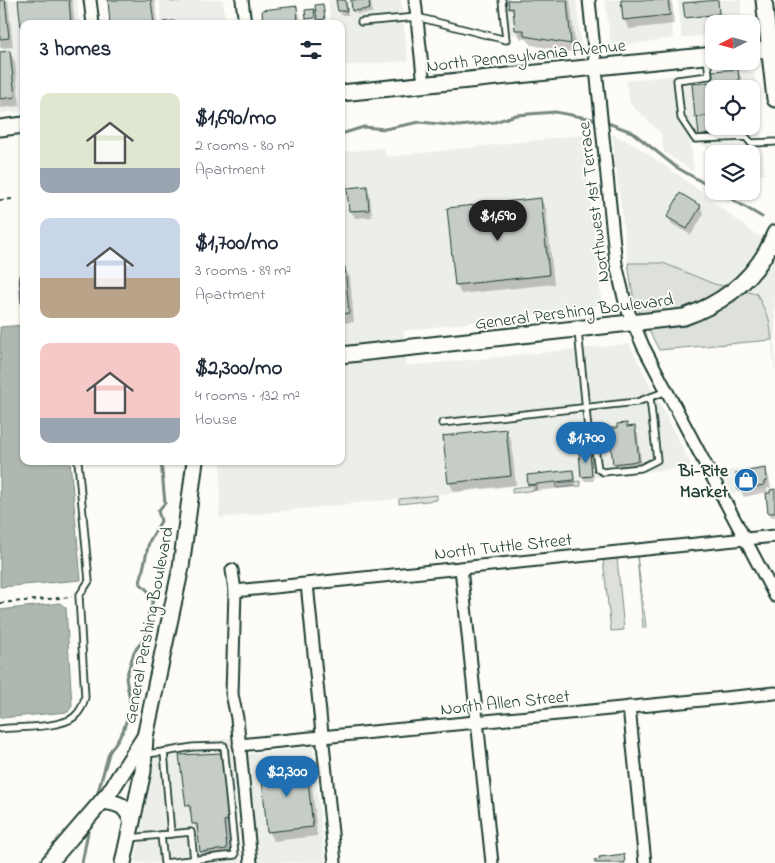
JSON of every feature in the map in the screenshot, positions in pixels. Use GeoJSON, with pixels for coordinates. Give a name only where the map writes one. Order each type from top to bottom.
{"type":"FeatureCollection","features":[{"type":"Feature","properties":{"kind":"main road"},"geometry":{"type":"LineString","coordinates":[[764,0],[772,48],[775,99]]}},
{"type":"Feature","properties":{"kind":"main road","name":"North Pennsylvania Avenue"},"geometry":{"type":"LineString","coordinates":[[345,93],[705,56]]}},
{"type":"Feature","properties":{"kind":"main road"},"geometry":{"type":"LineString","coordinates":[[0,128],[20,126]]}},
{"type":"Feature","properties":{"kind":"main road","name":"General Pershing Boulevard"},"geometry":{"type":"LineString","coordinates":[[345,355],[684,317],[720,302],[735,291],[759,264],[775,233]]}},
{"type":"Feature","properties":{"kind":"main road","name":"General Pershing Boulevard"},"geometry":{"type":"LineString","coordinates":[[123,863],[143,771],[144,737],[181,567],[194,465]]}},
{"type":"Feature","properties":{"kind":"main road","name":"General Pershing Boulevard"},"geometry":{"type":"LineString","coordinates":[[49,863],[116,784],[144,737]]}},
{"type":"Feature","properties":{"kind":"main road"},"geometry":{"type":"LineString","coordinates":[[102,801],[122,805],[128,811],[132,822]]}},
{"type":"Feature","properties":{"kind":"street"},"geometry":{"type":"LineString","coordinates":[[90,0],[92,20]]}},
{"type":"Feature","properties":{"kind":"street"},"geometry":{"type":"LineString","coordinates":[[242,0],[244,20]]}},
{"type":"Feature","properties":{"kind":"street"},"geometry":{"type":"LineString","coordinates":[[415,0],[424,85]]}},
{"type":"Feature","properties":{"kind":"street","name":"Northwest 1st Terrace"},"geometry":{"type":"LineString","coordinates":[[589,0],[616,264],[620,286],[634,324],[667,391],[775,596]]}},
{"type":"Feature","properties":{"kind":"street","name":"North Tuttle Street"},"geometry":{"type":"LineString","coordinates":[[235,591],[775,536]]}},
{"type":"Feature","properties":{"kind":"street"},"geometry":{"type":"LineString","coordinates":[[461,568],[492,863]]}},
{"type":"Feature","properties":{"kind":"street"},"geometry":{"type":"LineString","coordinates":[[232,570],[235,591],[232,694],[237,718],[251,863]]}},
{"type":"Feature","properties":{"kind":"street"},"geometry":{"type":"LineString","coordinates":[[308,584],[335,863]]}},
{"type":"Feature","properties":{"kind":"street","name":"North Allen Street"},"geometry":{"type":"LineString","coordinates":[[239,745],[775,693]]}},
{"type":"Feature","properties":{"kind":"street"},"geometry":{"type":"LineString","coordinates":[[629,707],[644,863]]}},
{"type":"Feature","properties":{"kind":"lane"},"geometry":{"type":"LineString","coordinates":[[361,22],[417,17],[506,40],[502,0]]}},
{"type":"Feature","properties":{"kind":"lane"},"geometry":{"type":"LineString","coordinates":[[710,70],[709,76],[677,80],[681,118],[695,139],[746,137],[754,144],[775,142]]}},
{"type":"Feature","properties":{"kind":"lane"},"geometry":{"type":"LineString","coordinates":[[578,330],[589,439],[595,449],[598,470],[603,472],[641,468],[657,460],[650,398]]}},
{"type":"Feature","properties":{"kind":"lane"},"geometry":{"type":"LineString","coordinates":[[442,423],[637,402],[667,391]]}},
{"type":"Feature","properties":{"kind":"lane"},"geometry":{"type":"LineString","coordinates":[[0,729],[58,724],[73,719],[82,709],[85,697],[79,596],[89,581],[78,465]]}},
{"type":"Feature","properties":{"kind":"lane"},"geometry":{"type":"LineString","coordinates":[[144,754],[193,747],[224,746],[235,856],[164,863],[161,835]]}},
{"type":"Feature","properties":{"kind":"lane"},"geometry":{"type":"LineString","coordinates":[[164,752],[171,834]]}},
{"type":"Feature","properties":{"kind":"lane"},"geometry":{"type":"LineString","coordinates":[[128,838],[191,832],[194,860]]}},
{"type":"Feature","properties":{"kind":"path"},"geometry":{"type":"LineString","coordinates":[[0,200],[12,199]]}},
{"type":"Feature","properties":{"kind":"path"},"geometry":{"type":"LineString","coordinates":[[0,603],[79,596]]}},
{"type":"Feature","properties":{"kind":"shaded area"},"geometry":{"type":"Polygon","coordinates":[[[0,0],[77,0],[79,20],[20,20],[20,111],[0,113],[0,0]]]}},
{"type":"Feature","properties":{"kind":"shaded area"},"geometry":{"type":"Polygon","coordinates":[[[159,0],[223,0],[226,20],[162,20],[159,0]]]}},
{"type":"Feature","properties":{"kind":"shaded area"},"geometry":{"type":"Polygon","coordinates":[[[328,0],[401,0],[408,61],[345,66],[345,20],[330,20],[328,0]]]}},
{"type":"Feature","properties":{"kind":"shaded area"},"geometry":{"type":"Polygon","coordinates":[[[506,0],[576,0],[581,46],[510,34],[506,0]]]}},
{"type":"Feature","properties":{"kind":"shaded area"},"geometry":{"type":"Polygon","coordinates":[[[605,0],[669,0],[673,38],[611,47],[605,0]]]}},
{"type":"Feature","properties":{"kind":"shaded area"},"geometry":{"type":"Polygon","coordinates":[[[678,0],[741,0],[741,15],[705,15],[705,35],[682,38],[678,0]]]}},
{"type":"Feature","properties":{"kind":"shaded area"},"geometry":{"type":"Polygon","coordinates":[[[722,70],[745,70],[753,73],[756,80],[705,80],[705,135],[760,135],[760,122],[765,174],[760,175],[760,145],[705,145],[705,147],[689,130],[694,172],[664,152],[661,133],[630,104],[626,81],[722,70]]]}},
{"type":"Feature","properties":{"kind":"shaded area"},"geometry":{"type":"Polygon","coordinates":[[[612,134],[633,144],[705,195],[705,200],[711,200],[754,233],[775,245],[775,374],[769,319],[757,294],[714,284],[663,263],[628,263],[612,134]]]}},
{"type":"Feature","properties":{"kind":"shaded area"},"geometry":{"type":"Polygon","coordinates":[[[583,135],[602,305],[404,331],[406,366],[629,344],[692,467],[219,518],[221,465],[345,465],[345,152],[384,148],[385,157],[583,135]]]}},
{"type":"Feature","properties":{"kind":"shaded area"},"geometry":{"type":"Polygon","coordinates":[[[628,263],[663,263],[714,284],[757,294],[769,319],[772,340],[659,350],[634,302],[628,263]]]}},
{"type":"Feature","properties":{"kind":"shaded area"},"geometry":{"type":"Polygon","coordinates":[[[20,325],[20,465],[70,465],[81,580],[0,587],[0,327],[20,325]]]}},
{"type":"Feature","properties":{"kind":"shaded area","name":"Bi-Rite Market"},"geometry":{"type":"Polygon","coordinates":[[[767,466],[769,489],[732,493],[719,471],[767,466]]]}},
{"type":"Feature","properties":{"kind":"shaded area"},"geometry":{"type":"Polygon","coordinates":[[[580,481],[581,486],[557,488],[556,483],[580,481]]]}},
{"type":"Feature","properties":{"kind":"shaded area"},"geometry":{"type":"Polygon","coordinates":[[[536,485],[536,490],[512,493],[512,488],[536,485]]]}},
{"type":"Feature","properties":{"kind":"shaded area"},"geometry":{"type":"Polygon","coordinates":[[[437,495],[437,500],[399,504],[399,499],[437,495]]]}},
{"type":"Feature","properties":{"kind":"shaded area"},"geometry":{"type":"Polygon","coordinates":[[[637,556],[646,627],[643,628],[637,556]]]}},
{"type":"Feature","properties":{"kind":"shaded area"},"geometry":{"type":"Polygon","coordinates":[[[617,558],[624,630],[611,631],[603,559],[617,558]]]}},
{"type":"Feature","properties":{"kind":"shaded area"},"geometry":{"type":"Polygon","coordinates":[[[60,603],[66,608],[72,706],[68,712],[0,718],[0,610],[60,603]]]}},
{"type":"Feature","properties":{"kind":"shaded area"},"geometry":{"type":"Polygon","coordinates":[[[231,738],[241,863],[135,863],[157,747],[231,738]]]}},
{"type":"Feature","properties":{"kind":"shaded area"},"geometry":{"type":"Polygon","coordinates":[[[313,747],[325,862],[257,863],[247,754],[313,747]]]}},
{"type":"Feature","properties":{"kind":"building"},"geometry":{"type":"Polygon","coordinates":[[[0,0],[5,0],[9,38],[0,39],[0,0]]]}},
{"type":"Feature","properties":{"kind":"building"},"geometry":{"type":"Polygon","coordinates":[[[18,0],[69,0],[71,20],[20,20],[18,0]]]}},
{"type":"Feature","properties":{"kind":"building"},"geometry":{"type":"Polygon","coordinates":[[[108,0],[151,0],[154,20],[110,20],[108,0]]]}},
{"type":"Feature","properties":{"kind":"building"},"geometry":{"type":"Polygon","coordinates":[[[336,0],[345,0],[347,11],[338,11],[336,0]]]}},
{"type":"Feature","properties":{"kind":"building"},"geometry":{"type":"Polygon","coordinates":[[[351,0],[369,0],[370,9],[352,11],[351,0]]]}},
{"type":"Feature","properties":{"kind":"building"},"geometry":{"type":"Polygon","coordinates":[[[508,0],[567,0],[571,44],[524,36],[524,30],[515,30],[513,8],[509,9],[508,0]]]}},
{"type":"Feature","properties":{"kind":"building"},"geometry":{"type":"Polygon","coordinates":[[[621,0],[668,0],[670,15],[623,20],[621,0]]]}},
{"type":"Feature","properties":{"kind":"building"},"geometry":{"type":"Polygon","coordinates":[[[718,0],[719,14],[685,18],[683,3],[718,0]]]}},
{"type":"Feature","properties":{"kind":"building"},"geometry":{"type":"Polygon","coordinates":[[[323,4],[325,19],[317,20],[315,5],[323,4]]]}},
{"type":"Feature","properties":{"kind":"building"},"geometry":{"type":"Polygon","coordinates":[[[297,6],[298,20],[263,20],[262,10],[297,6]]]}},
{"type":"Feature","properties":{"kind":"building"},"geometry":{"type":"Polygon","coordinates":[[[314,9],[315,18],[306,19],[305,10],[314,9]]]}},
{"type":"Feature","properties":{"kind":"building"},"geometry":{"type":"Polygon","coordinates":[[[10,51],[15,97],[0,99],[0,52],[10,51]]]}},
{"type":"Feature","properties":{"kind":"building"},"geometry":{"type":"Polygon","coordinates":[[[738,70],[739,80],[713,80],[712,71],[738,70]]]}},
{"type":"Feature","properties":{"kind":"building"},"geometry":{"type":"Polygon","coordinates":[[[705,83],[705,116],[695,117],[692,84],[705,83]]]}},
{"type":"Feature","properties":{"kind":"building"},"geometry":{"type":"Polygon","coordinates":[[[705,116],[705,135],[708,135],[699,136],[697,117],[705,116]]]}},
{"type":"Feature","properties":{"kind":"building"},"geometry":{"type":"Polygon","coordinates":[[[367,186],[369,210],[349,211],[347,188],[367,186]]]}},
{"type":"Feature","properties":{"kind":"building"},"geometry":{"type":"Polygon","coordinates":[[[680,193],[701,206],[687,229],[667,217],[680,193]]]}},
{"type":"Feature","properties":{"kind":"building"},"geometry":{"type":"Polygon","coordinates":[[[541,198],[549,275],[455,285],[447,208],[541,198]]]}},
{"type":"Feature","properties":{"kind":"building"},"geometry":{"type":"Polygon","coordinates":[[[345,267],[349,313],[345,314],[345,267]]]}},
{"type":"Feature","properties":{"kind":"building"},"geometry":{"type":"Polygon","coordinates":[[[627,423],[627,427],[635,426],[639,461],[613,464],[609,428],[617,428],[617,424],[627,423]]]}},
{"type":"Feature","properties":{"kind":"building"},"geometry":{"type":"Polygon","coordinates":[[[506,429],[511,476],[448,483],[443,436],[506,429]]]}},
{"type":"Feature","properties":{"kind":"building"},"geometry":{"type":"Polygon","coordinates":[[[590,451],[592,476],[581,477],[579,452],[590,451]]]}},
{"type":"Feature","properties":{"kind":"building"},"geometry":{"type":"Polygon","coordinates":[[[766,468],[767,481],[764,482],[764,485],[738,490],[736,473],[766,468]]]}},
{"type":"Feature","properties":{"kind":"building"},"geometry":{"type":"Polygon","coordinates":[[[573,470],[574,480],[528,485],[527,475],[573,470]]]}},
{"type":"Feature","properties":{"kind":"building"},"geometry":{"type":"Polygon","coordinates":[[[775,489],[775,513],[768,513],[766,493],[770,493],[770,490],[775,489]]]}},
{"type":"Feature","properties":{"kind":"building"},"geometry":{"type":"Polygon","coordinates":[[[222,753],[229,820],[224,821],[227,849],[200,852],[197,824],[192,824],[190,805],[186,806],[179,755],[222,753]]]}},
{"type":"Feature","properties":{"kind":"building"},"geometry":{"type":"Polygon","coordinates":[[[306,763],[313,827],[267,832],[261,768],[306,763]]]}},
{"type":"Feature","properties":{"kind":"building"},"geometry":{"type":"Polygon","coordinates":[[[624,854],[625,863],[595,863],[594,860],[600,859],[599,857],[624,854]]]}},
{"type":"Feature","properties":{"kind":"waterway"},"geometry":{"type":"LineString","coordinates":[[345,133],[364,127],[385,129],[420,122],[459,126],[495,122],[516,115],[555,112],[598,120]]}},
{"type":"Feature","properties":{"kind":"waterway"},"geometry":{"type":"LineString","coordinates":[[605,122],[632,132],[676,167],[705,184]]}},
{"type":"Feature","properties":{"kind":"waterway"},"geometry":{"type":"LineString","coordinates":[[733,200],[762,217]]}},
{"type":"Feature","properties":{"kind":"waterway"},"geometry":{"type":"LineString","coordinates":[[96,799],[109,753],[123,731],[131,706],[126,678],[134,652],[146,636],[147,619],[154,597],[140,583],[149,542],[161,521],[158,511],[165,503],[161,465]]}},
{"type":"Feature","properties":{"kind":"waterway"},"geometry":{"type":"LineString","coordinates":[[82,863],[89,827]]}},
{"type":"Feature","properties":{"kind":"place","name":"Bi-Rite Market"},"geometry":{"type":"Point","coordinates":[746,480]}}]}
